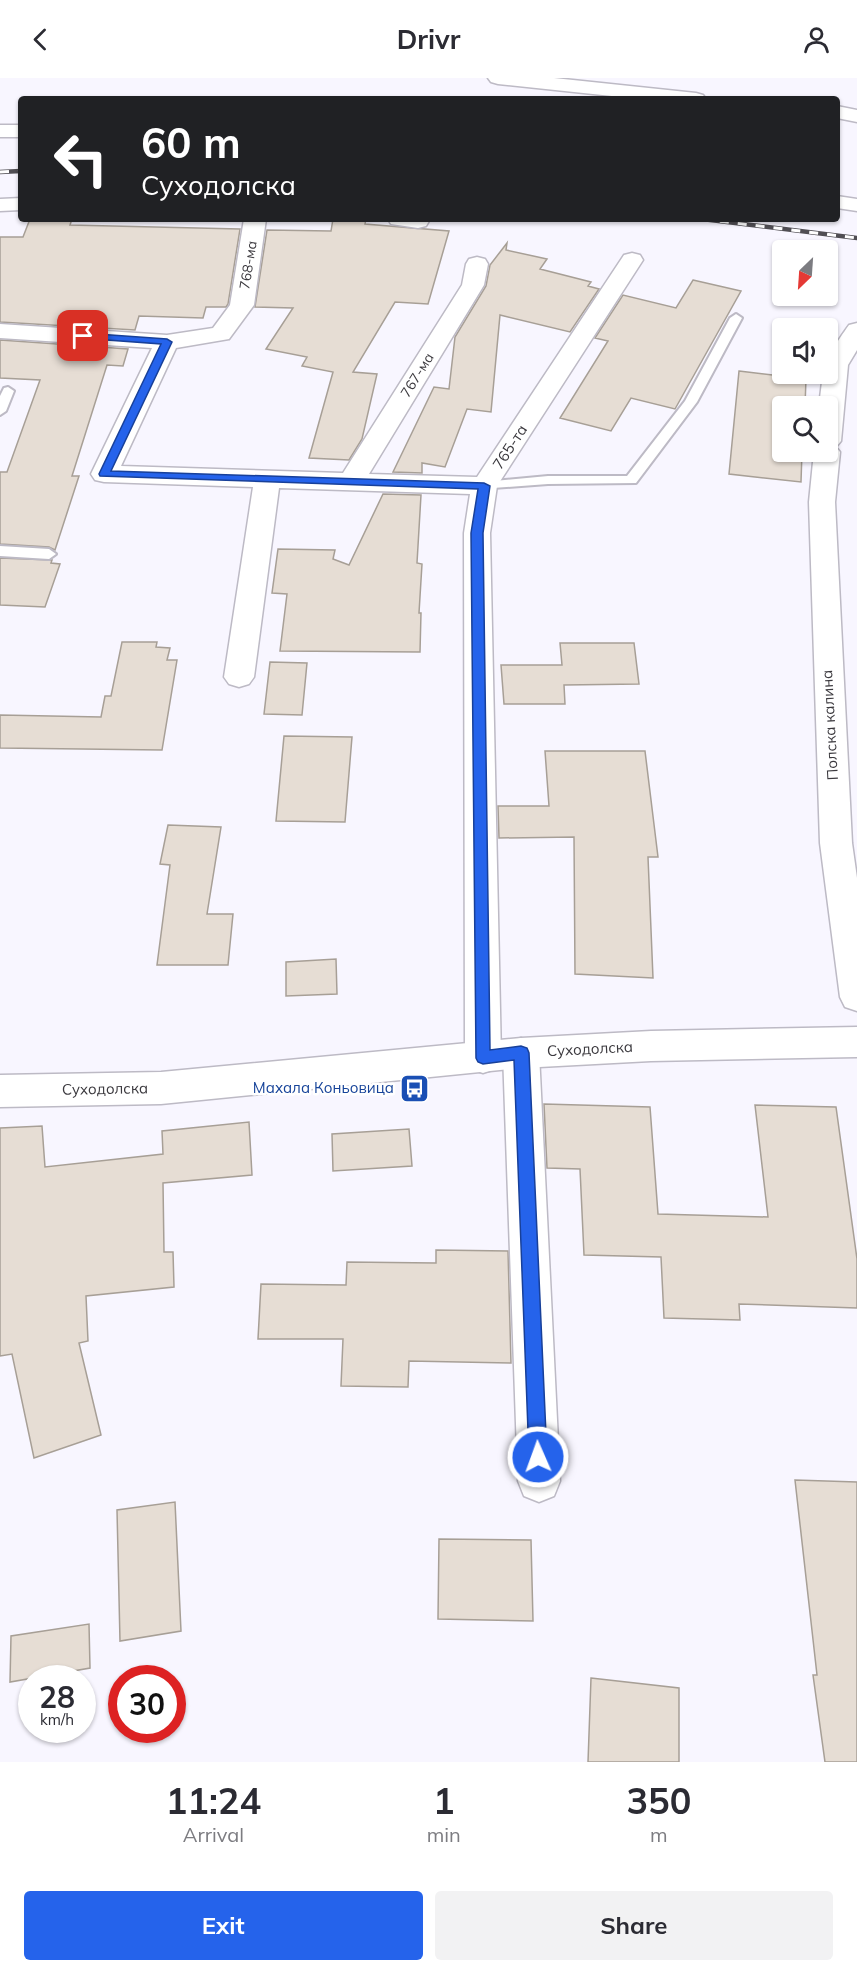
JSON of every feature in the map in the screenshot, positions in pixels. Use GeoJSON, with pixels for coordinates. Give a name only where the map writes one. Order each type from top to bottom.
{"type":"FeatureCollection","features":[{"type":"Feature","properties":{"kind":"street"},"geometry":{"type":"LineString","coordinates":[[498,78],[668,96]]}},
{"type":"Feature","properties":{"kind":"street"},"geometry":{"type":"LineString","coordinates":[[840,113],[857,116]]}},
{"type":"Feature","properties":{"kind":"street"},"geometry":{"type":"LineString","coordinates":[[0,131],[18,130]]}},
{"type":"Feature","properties":{"kind":"street"},"geometry":{"type":"LineString","coordinates":[[840,202],[857,205]]}},
{"type":"Feature","properties":{"kind":"street"},"geometry":{"type":"LineString","coordinates":[[0,205],[18,204]]}},
{"type":"Feature","properties":{"kind":"street","name":"768-ма"},"geometry":{"type":"LineString","coordinates":[[0,331],[167,342],[221,334],[242,305],[255,222]]}},
{"type":"Feature","properties":{"kind":"street","name":"765-та"},"geometry":{"type":"LineString","coordinates":[[483,1058],[477,533],[484,486],[632,260]]}},
{"type":"Feature","properties":{"kind":"street","name":"767-ма"},"geometry":{"type":"LineString","coordinates":[[350,483],[473,285],[477,264]]}},
{"type":"Feature","properties":{"kind":"street"},"geometry":{"type":"LineString","coordinates":[[833,396],[836,365],[857,330]]}},
{"type":"Feature","properties":{"kind":"street"},"geometry":{"type":"LineString","coordinates":[[167,342],[104,474],[267,481],[484,486]]}},
{"type":"Feature","properties":{"kind":"street","name":"Полска калина"},"geometry":{"type":"LineString","coordinates":[[826,462],[822,502],[836,843],[857,997]]}},
{"type":"Feature","properties":{"kind":"street"},"geometry":{"type":"LineString","coordinates":[[239,677],[267,481]]}},
{"type":"Feature","properties":{"kind":"street","name":"Суходолска"},"geometry":{"type":"LineString","coordinates":[[0,1091],[161,1088],[521,1053],[651,1046],[857,1042]]}},
{"type":"Feature","properties":{"kind":"street"},"geometry":{"type":"LineString","coordinates":[[521,1053],[539,1481]]}},
{"type":"Feature","properties":{"kind":"lane"},"geometry":{"type":"LineString","coordinates":[[484,486],[548,480],[631,480],[691,402],[736,318]]}},
{"type":"Feature","properties":{"kind":"lane"},"geometry":{"type":"LineString","coordinates":[[0,411],[8,391]]}},
{"type":"Feature","properties":{"kind":"lane"},"geometry":{"type":"LineString","coordinates":[[0,551],[49,554]]}},
{"type":"Feature","properties":{"kind":"building"},"geometry":{"type":"Polygon","coordinates":[[[29,222],[240,229],[226,307],[206,307],[203,318],[139,316],[135,330],[0,322],[0,237],[23,237],[29,222]]]}},
{"type":"Feature","properties":{"kind":"building"},"geometry":{"type":"Polygon","coordinates":[[[332,222],[365,222],[365,224],[449,231],[428,304],[395,302],[353,372],[377,374],[362,439],[349,460],[309,458],[333,372],[302,366],[307,357],[266,349],[293,308],[255,307],[267,230],[331,231],[332,222]]]}},
{"type":"Feature","properties":{"kind":"building"},"geometry":{"type":"Polygon","coordinates":[[[507,243],[506,250],[547,259],[540,269],[591,282],[588,286],[599,289],[570,332],[500,315],[491,412],[467,409],[445,467],[422,463],[422,473],[393,472],[434,387],[449,389],[455,337],[486,286],[490,265],[507,243]]]}},
{"type":"Feature","properties":{"kind":"building"},"geometry":{"type":"Polygon","coordinates":[[[693,280],[741,291],[675,409],[631,398],[611,431],[560,418],[608,341],[595,338],[623,295],[676,308],[693,280]]]}},
{"type":"Feature","properties":{"kind":"building"},"geometry":{"type":"Polygon","coordinates":[[[0,340],[128,349],[123,366],[107,365],[72,476],[79,476],[55,550],[49,547],[0,544],[0,472],[7,472],[40,380],[0,378],[0,340]]]}},
{"type":"Feature","properties":{"kind":"building"},"geometry":{"type":"Polygon","coordinates":[[[739,371],[772,375],[772,384],[806,384],[805,396],[772,396],[772,462],[802,462],[801,482],[729,474],[739,371]]]}},
{"type":"Feature","properties":{"kind":"building"},"geometry":{"type":"Polygon","coordinates":[[[383,494],[421,495],[417,563],[422,564],[419,613],[421,613],[420,652],[280,651],[287,594],[272,593],[278,549],[335,550],[333,559],[349,565],[383,494]]]}},
{"type":"Feature","properties":{"kind":"building"},"geometry":{"type":"Polygon","coordinates":[[[0,558],[52,560],[51,563],[60,564],[45,607],[0,605],[0,558]]]}},
{"type":"Feature","properties":{"kind":"building"},"geometry":{"type":"Polygon","coordinates":[[[122,642],[157,642],[156,647],[170,648],[167,660],[177,660],[162,750],[0,748],[0,715],[101,717],[105,696],[111,696],[122,642]]]}},
{"type":"Feature","properties":{"kind":"building"},"geometry":{"type":"Polygon","coordinates":[[[560,643],[634,643],[639,684],[564,685],[565,704],[504,704],[501,665],[562,665],[560,643]]]}},
{"type":"Feature","properties":{"kind":"building"},"geometry":{"type":"Polygon","coordinates":[[[270,662],[307,663],[302,715],[264,714],[270,662]]]}},
{"type":"Feature","properties":{"kind":"building"},"geometry":{"type":"Polygon","coordinates":[[[284,736],[352,737],[345,822],[276,821],[284,736]]]}},
{"type":"Feature","properties":{"kind":"building"},"geometry":{"type":"Polygon","coordinates":[[[545,751],[645,751],[658,857],[648,857],[653,978],[575,974],[574,837],[499,838],[498,806],[549,806],[545,751]]]}},
{"type":"Feature","properties":{"kind":"building"},"geometry":{"type":"Polygon","coordinates":[[[168,825],[221,827],[207,914],[233,914],[228,965],[157,965],[170,865],[160,864],[168,825]]]}},
{"type":"Feature","properties":{"kind":"building"},"geometry":{"type":"Polygon","coordinates":[[[336,959],[337,994],[286,996],[286,962],[336,959]]]}},
{"type":"Feature","properties":{"kind":"building"},"geometry":{"type":"Polygon","coordinates":[[[544,1104],[650,1107],[658,1214],[768,1217],[755,1105],[836,1107],[857,1259],[857,1308],[739,1304],[740,1320],[664,1318],[661,1257],[584,1255],[580,1169],[547,1168],[544,1104]]]}},
{"type":"Feature","properties":{"kind":"building"},"geometry":{"type":"Polygon","coordinates":[[[249,1122],[252,1175],[163,1183],[164,1252],[173,1252],[174,1287],[86,1296],[88,1341],[79,1343],[101,1435],[34,1458],[12,1354],[0,1356],[0,1128],[42,1126],[45,1167],[163,1154],[162,1131],[249,1122]]]}},
{"type":"Feature","properties":{"kind":"building"},"geometry":{"type":"Polygon","coordinates":[[[409,1129],[412,1166],[333,1171],[332,1134],[409,1129]]]}},
{"type":"Feature","properties":{"kind":"building"},"geometry":{"type":"Polygon","coordinates":[[[436,1250],[508,1251],[511,1363],[409,1361],[408,1387],[341,1386],[343,1339],[258,1339],[261,1284],[346,1285],[347,1262],[436,1263],[436,1250]]]}},
{"type":"Feature","properties":{"kind":"building"},"geometry":{"type":"Polygon","coordinates":[[[795,1480],[857,1482],[857,1762],[825,1762],[813,1675],[817,1675],[795,1480]]]}},
{"type":"Feature","properties":{"kind":"building"},"geometry":{"type":"Polygon","coordinates":[[[175,1502],[181,1631],[120,1641],[117,1510],[175,1502]]]}},
{"type":"Feature","properties":{"kind":"building"},"geometry":{"type":"Polygon","coordinates":[[[439,1539],[531,1540],[533,1621],[438,1619],[439,1539]]]}},
{"type":"Feature","properties":{"kind":"building"},"geometry":{"type":"Polygon","coordinates":[[[89,1624],[90,1665],[18,1665],[18,1681],[10,1682],[11,1636],[89,1624]]]}},
{"type":"Feature","properties":{"kind":"building"},"geometry":{"type":"Polygon","coordinates":[[[591,1678],[679,1688],[679,1762],[588,1762],[591,1678]]]}},
{"type":"Feature","properties":{"kind":"railway"},"geometry":{"type":"LineString","coordinates":[[0,172],[18,171]]}},
{"type":"Feature","properties":{"kind":"railway"},"geometry":{"type":"LineString","coordinates":[[726,222],[857,238]]}},
{"type":"Feature","properties":{"kind":"place","name":"Махала Коньовица"},"geometry":{"type":"Point","coordinates":[415,1088]}},
{"type":"Feature","properties":{"kind":"route"},"geometry":{"type":"LineString","coordinates":[[83,336],[167,342],[104,474],[267,481],[484,486],[477,533],[483,1058],[521,1053],[538,1457]]}}]}
